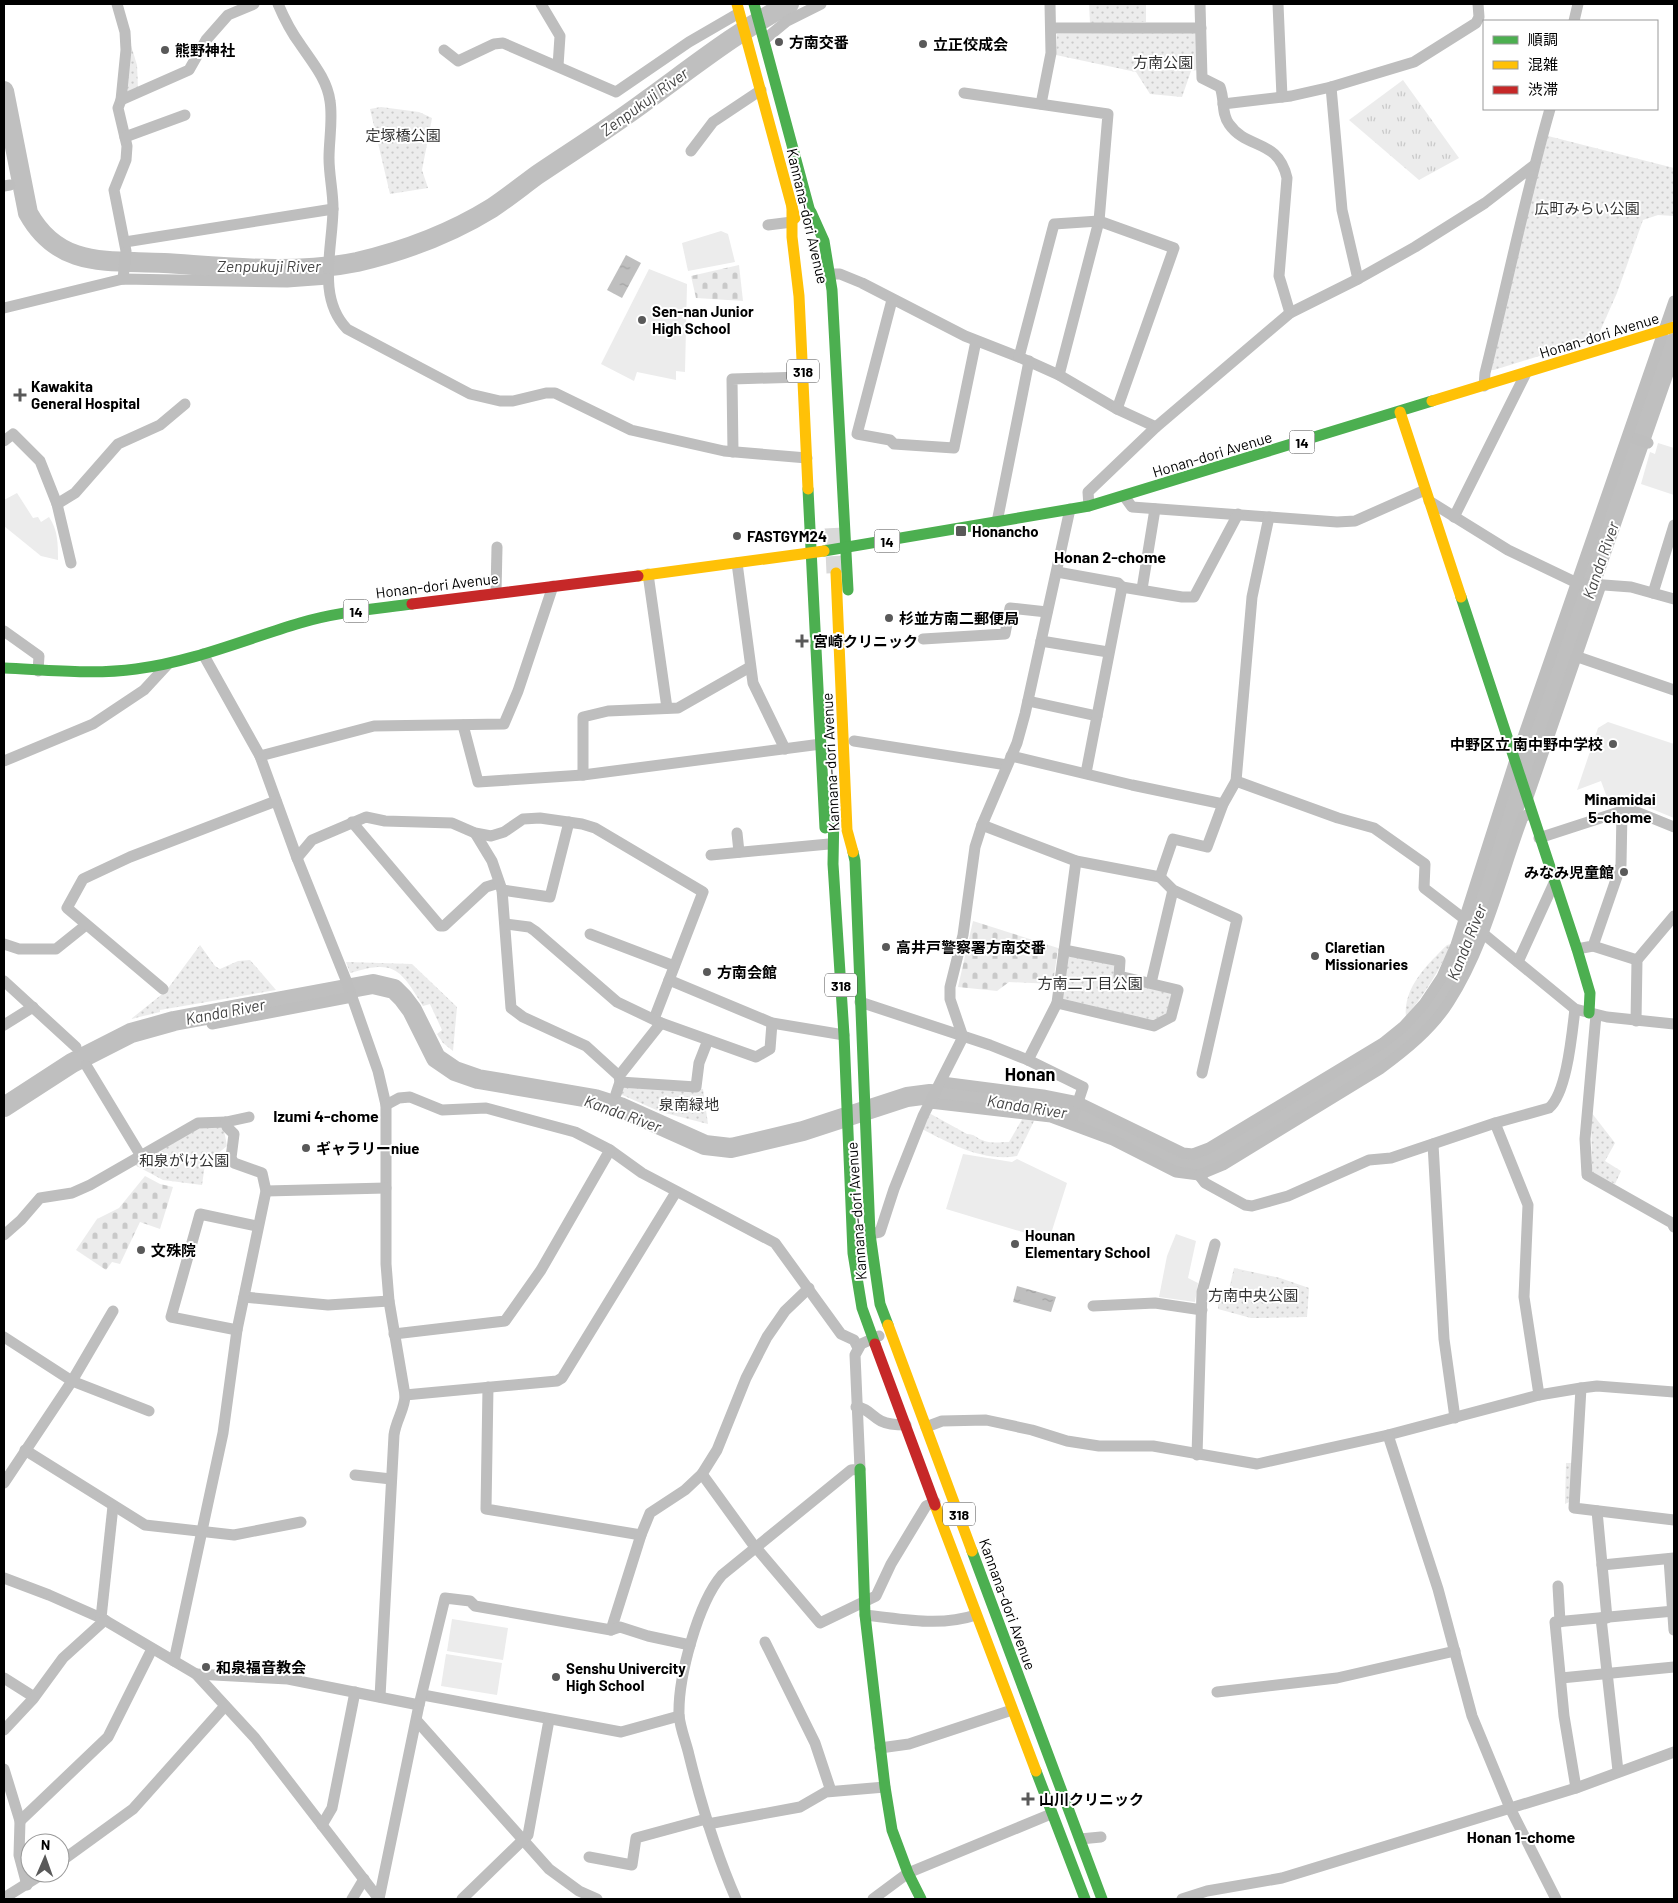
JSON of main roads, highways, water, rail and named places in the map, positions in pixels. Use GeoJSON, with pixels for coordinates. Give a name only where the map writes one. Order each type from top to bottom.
{"type":"FeatureCollection","features":[{"type":"Feature","properties":{"kind":"main road","name":"Kannana-dori Avenue"},"geometry":{"type":"LineString","coordinates":[[755,7],[811,212],[823,303],[834,528]]}},
{"type":"Feature","properties":{"kind":"main road","name":"Kannana-dori Avenue"},"geometry":{"type":"LineString","coordinates":[[739,12],[792,206],[809,281],[816,391]]}},
{"type":"Feature","properties":{"kind":"main road","name":"318"},"geometry":{"type":"LineString","coordinates":[[792,206],[803,377],[824,812],[833,864]]}},
{"type":"Feature","properties":{"kind":"main road","name":"318"},"geometry":{"type":"LineString","coordinates":[[811,212],[824,241],[830,274],[846,548],[858,830],[855,861]]}},
{"type":"Feature","properties":{"kind":"main road","name":"Honan-dori Avenue"},"geometry":{"type":"LineString","coordinates":[[846,548],[1089,506],[1670,328]]}},
{"type":"Feature","properties":{"kind":"main road"},"geometry":{"type":"LineString","coordinates":[[1400,412],[1577,950],[1590,993],[1592,1014]]}},
{"type":"Feature","properties":{"kind":"main road","name":"14"},"geometry":{"type":"LineString","coordinates":[[811,554],[846,548]]}},
{"type":"Feature","properties":{"kind":"main road","name":"Honan-dori Avenue"},"geometry":{"type":"LineString","coordinates":[[4,668],[38,671],[106,672],[138,670],[202,654],[302,622],[363,610],[811,554]]}},
{"type":"Feature","properties":{"kind":"main road","name":"Kannana-dori Avenue"},"geometry":{"type":"LineString","coordinates":[[1085,1899],[1051,1814],[862,1308],[853,1253],[844,1035],[833,864],[835,829],[830,573],[847,830],[855,861],[870,1234],[879,1295],[889,1332],[1102,1899]]}},
{"type":"Feature","properties":{"kind":"main road"},"geometry":{"type":"LineString","coordinates":[[860,1470],[865,1615],[885,1787],[892,1830],[908,1873],[921,1899]]}},
{"type":"Feature","properties":{"kind":"water"},"geometry":{"type":"Polygon","coordinates":[[[626,255],[641,263],[622,298],[607,290],[626,255]]]}},
{"type":"Feature","properties":{"kind":"water"},"geometry":{"type":"Polygon","coordinates":[[[1017,1286],[1056,1297],[1051,1312],[1013,1302],[1017,1286]]]}},
{"type":"Feature","properties":{"kind":"waterway","name":"Zenpukuji River"},"geometry":{"type":"LineString","coordinates":[[4,91],[28,213],[40,231],[54,244],[70,253],[105,261],[236,268],[285,269],[333,266],[357,262],[409,247],[443,234],[492,208],[537,175],[620,120],[734,37],[789,4]]}},
{"type":"Feature","properties":{"kind":"waterway","name":"Kanda River"},"geometry":{"type":"LineString","coordinates":[[4,1107],[72,1063],[131,1033],[174,1021],[373,984],[394,989],[403,998],[412,1010],[436,1058],[455,1071],[478,1079],[595,1099],[620,1107],[705,1145],[731,1148],[803,1131],[907,1097],[930,1094],[1052,1107],[1084,1117],[1183,1163],[1207,1160],[1218,1156],[1379,1060],[1411,1035],[1447,991],[1466,949],[1674,343]]}},
{"type":"Feature","properties":{"kind":"tunnel"},"geometry":{"type":"LineString","coordinates":[[834,528],[836,573]]}},
{"type":"Feature","properties":{"kind":"place","name":"方南交番"},"geometry":{"type":"Point","coordinates":[779,42]}},
{"type":"Feature","properties":{"kind":"place","name":"立正佼成会"},"geometry":{"type":"Point","coordinates":[923,44]}},
{"type":"Feature","properties":{"kind":"place","name":"熊野神社"},"geometry":{"type":"Point","coordinates":[165,50]}},
{"type":"Feature","properties":{"kind":"place","name":"Sen-nan Junior High School"},"geometry":{"type":"Point","coordinates":[642,320]}},
{"type":"Feature","properties":{"kind":"place","name":"Kawakita General Hospital"},"geometry":{"type":"Point","coordinates":[20,395]}},
{"type":"Feature","properties":{"kind":"place","name":"Honancho"},"geometry":{"type":"Point","coordinates":[961,531]}},
{"type":"Feature","properties":{"kind":"place","name":"FASTGYM24"},"geometry":{"type":"Point","coordinates":[737,536]}},
{"type":"Feature","properties":{"kind":"place","name":"杉並方南二郵便局"},"geometry":{"type":"Point","coordinates":[889,618]}},
{"type":"Feature","properties":{"kind":"place","name":"宮崎クリニック"},"geometry":{"type":"Point","coordinates":[802,641]}},
{"type":"Feature","properties":{"kind":"place","name":"中野区立 南中野中学校"},"geometry":{"type":"Point","coordinates":[1613,744]}},
{"type":"Feature","properties":{"kind":"place","name":"みなみ児童館"},"geometry":{"type":"Point","coordinates":[1624,872]}},
{"type":"Feature","properties":{"kind":"place","name":"高井戸警察署方南交番"},"geometry":{"type":"Point","coordinates":[886,947]}},
{"type":"Feature","properties":{"kind":"place","name":"Claretian Missionaries"},"geometry":{"type":"Point","coordinates":[1315,956]}},
{"type":"Feature","properties":{"kind":"place","name":"方南会館"},"geometry":{"type":"Point","coordinates":[707,972]}},
{"type":"Feature","properties":{"kind":"place","name":"ギャラリーniue"},"geometry":{"type":"Point","coordinates":[306,1148]}},
{"type":"Feature","properties":{"kind":"place","name":"Hounan Elementary School"},"geometry":{"type":"Point","coordinates":[1015,1244]}},
{"type":"Feature","properties":{"kind":"place","name":"文殊院"},"geometry":{"type":"Point","coordinates":[141,1250]}},
{"type":"Feature","properties":{"kind":"place","name":"和泉福音教会"},"geometry":{"type":"Point","coordinates":[206,1667]}},
{"type":"Feature","properties":{"kind":"place","name":"Senshu Univercity High School"},"geometry":{"type":"Point","coordinates":[556,1677]}},
{"type":"Feature","properties":{"kind":"place","name":"山川クリニック"},"geometry":{"type":"Point","coordinates":[1028,1799]}},
{"type":"Feature","properties":{"kind":"district","name":"Honan 2-chome"},"geometry":{"type":"Point","coordinates":[1110,556]}},
{"type":"Feature","properties":{"kind":"district","name":"Minamidai 5-chome"},"geometry":{"type":"Point","coordinates":[1620,807]}},
{"type":"Feature","properties":{"kind":"district","name":"Honan"},"geometry":{"type":"Point","coordinates":[1030,1074]}},
{"type":"Feature","properties":{"kind":"district","name":"Izumi 4-chome"},"geometry":{"type":"Point","coordinates":[326,1115]}},
{"type":"Feature","properties":{"kind":"district","name":"Honan 1-chome"},"geometry":{"type":"Point","coordinates":[1521,1836]}},
{"type":"Feature","properties":{"kind":"park label","name":"方南公園"},"geometry":{"type":"Point","coordinates":[1163,62]}},
{"type":"Feature","properties":{"kind":"park label","name":"定塚橋公園"},"geometry":{"type":"Point","coordinates":[403,135]}},
{"type":"Feature","properties":{"kind":"park label","name":"広町みらい公園"},"geometry":{"type":"Point","coordinates":[1587,208]}},
{"type":"Feature","properties":{"kind":"park label","name":"方南二丁目公園"},"geometry":{"type":"Point","coordinates":[1090,983]}},
{"type":"Feature","properties":{"kind":"park label","name":"泉南緑地"},"geometry":{"type":"Point","coordinates":[689,1104]}},
{"type":"Feature","properties":{"kind":"park label","name":"和泉がけ公園"},"geometry":{"type":"Point","coordinates":[184,1160]}},
{"type":"Feature","properties":{"kind":"park label","name":"方南中央公園"},"geometry":{"type":"Point","coordinates":[1253,1295]}}]}
